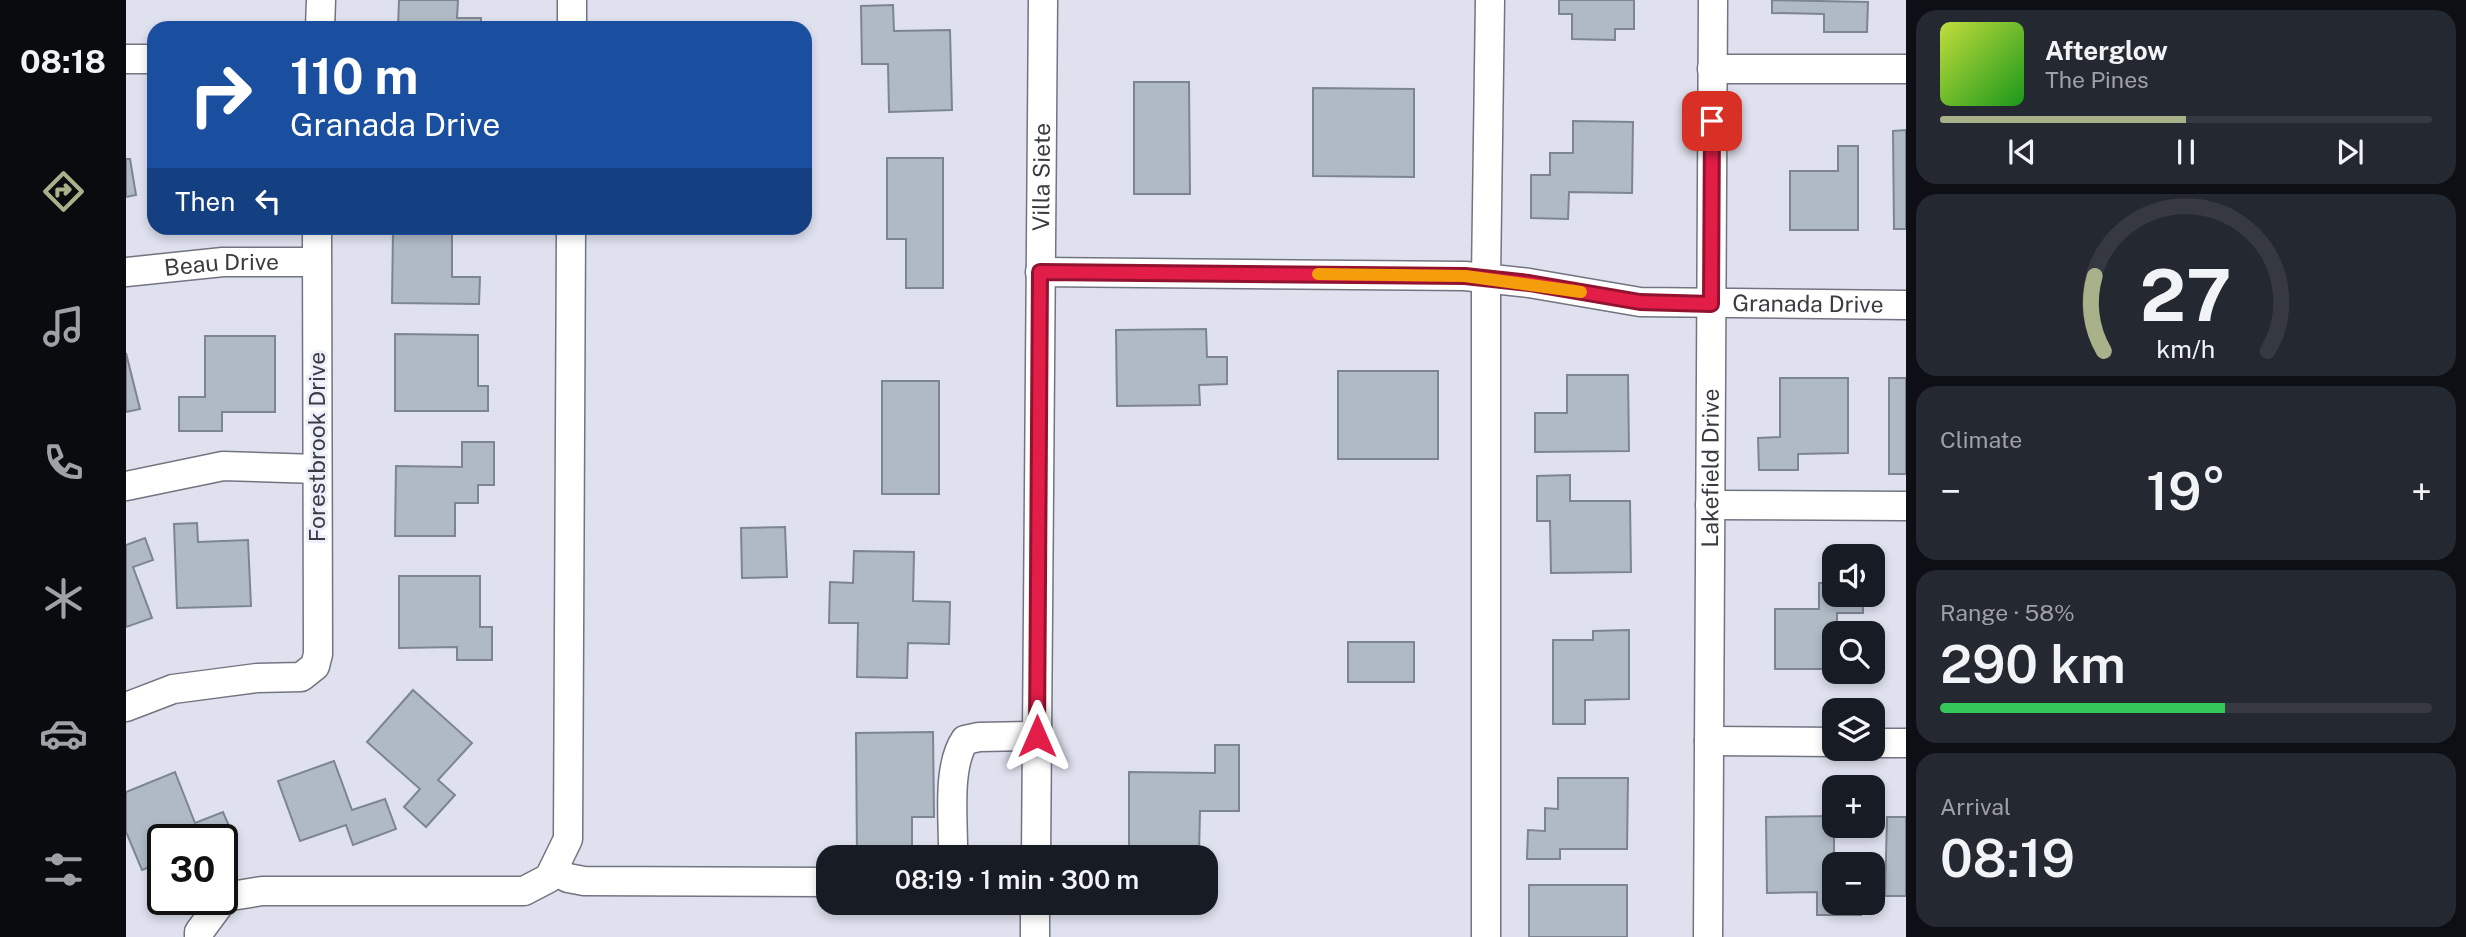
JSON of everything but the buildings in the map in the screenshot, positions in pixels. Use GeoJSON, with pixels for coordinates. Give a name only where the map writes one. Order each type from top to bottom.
{"type":"FeatureCollection","features":[{"type":"Feature","properties":{"kind":"street"},"geometry":{"type":"LineString","coordinates":[[320,21],[321,0]]}},
{"type":"Feature","properties":{"kind":"street"},"geometry":{"type":"LineString","coordinates":[[572,0],[572,21]]}},
{"type":"Feature","properties":{"kind":"street","name":"Villa Siete"},"geometry":{"type":"LineString","coordinates":[[1036,845],[1043,0]]}},
{"type":"Feature","properties":{"kind":"street"},"geometry":{"type":"LineString","coordinates":[[1486,937],[1486,278],[1490,0]]}},
{"type":"Feature","properties":{"kind":"street","name":"Lakefield Drive"},"geometry":{"type":"LineString","coordinates":[[1708,937],[1713,0]]}},
{"type":"Feature","properties":{"kind":"street"},"geometry":{"type":"LineString","coordinates":[[126,60],[147,59]]}},
{"type":"Feature","properties":{"kind":"street"},"geometry":{"type":"LineString","coordinates":[[1712,69],[1906,69]]}},
{"type":"Feature","properties":{"kind":"street","name":"Forestbrook Drive"},"geometry":{"type":"LineString","coordinates":[[126,706],[173,689],[257,678],[301,677],[315,666],[318,654],[317,235]]}},
{"type":"Feature","properties":{"kind":"street"},"geometry":{"type":"LineString","coordinates":[[199,937],[199,932],[225,897],[262,891],[524,891],[549,878],[568,839],[571,235]]}},
{"type":"Feature","properties":{"kind":"street","name":"Beau Drive"},"geometry":{"type":"LineString","coordinates":[[126,272],[223,262],[316,261]]}},
{"type":"Feature","properties":{"kind":"street","name":"Granada Drive"},"geometry":{"type":"LineString","coordinates":[[1040,272],[1465,276],[1640,302],[1906,305]]}},
{"type":"Feature","properties":{"kind":"street"},"geometry":{"type":"LineString","coordinates":[[126,486],[223,466],[317,469]]}},
{"type":"Feature","properties":{"kind":"street"},"geometry":{"type":"LineString","coordinates":[[1710,505],[1906,506]]}},
{"type":"Feature","properties":{"kind":"street"},"geometry":{"type":"LineString","coordinates":[[953,845],[955,766],[965,740],[979,737],[1037,736]]}},
{"type":"Feature","properties":{"kind":"street"},"geometry":{"type":"LineString","coordinates":[[1709,741],[1822,742]]}},
{"type":"Feature","properties":{"kind":"street"},"geometry":{"type":"LineString","coordinates":[[1885,743],[1906,743]]}},
{"type":"Feature","properties":{"kind":"street"},"geometry":{"type":"LineString","coordinates":[[553,870],[568,878],[584,881],[816,882]]}},
{"type":"Feature","properties":{"kind":"street"},"geometry":{"type":"LineString","coordinates":[[1035,915],[1035,937]]}},
{"type":"Feature","properties":{"kind":"slow traffic"},"geometry":{"type":"LineString","coordinates":[[1318,274],[1465,276],[1581,292]]}},
{"type":"Feature","properties":{"kind":"route"},"geometry":{"type":"LineString","coordinates":[[1037,736],[1040,272],[1465,276],[1529,283],[1640,302],[1711,304],[1712,121]]}}]}
